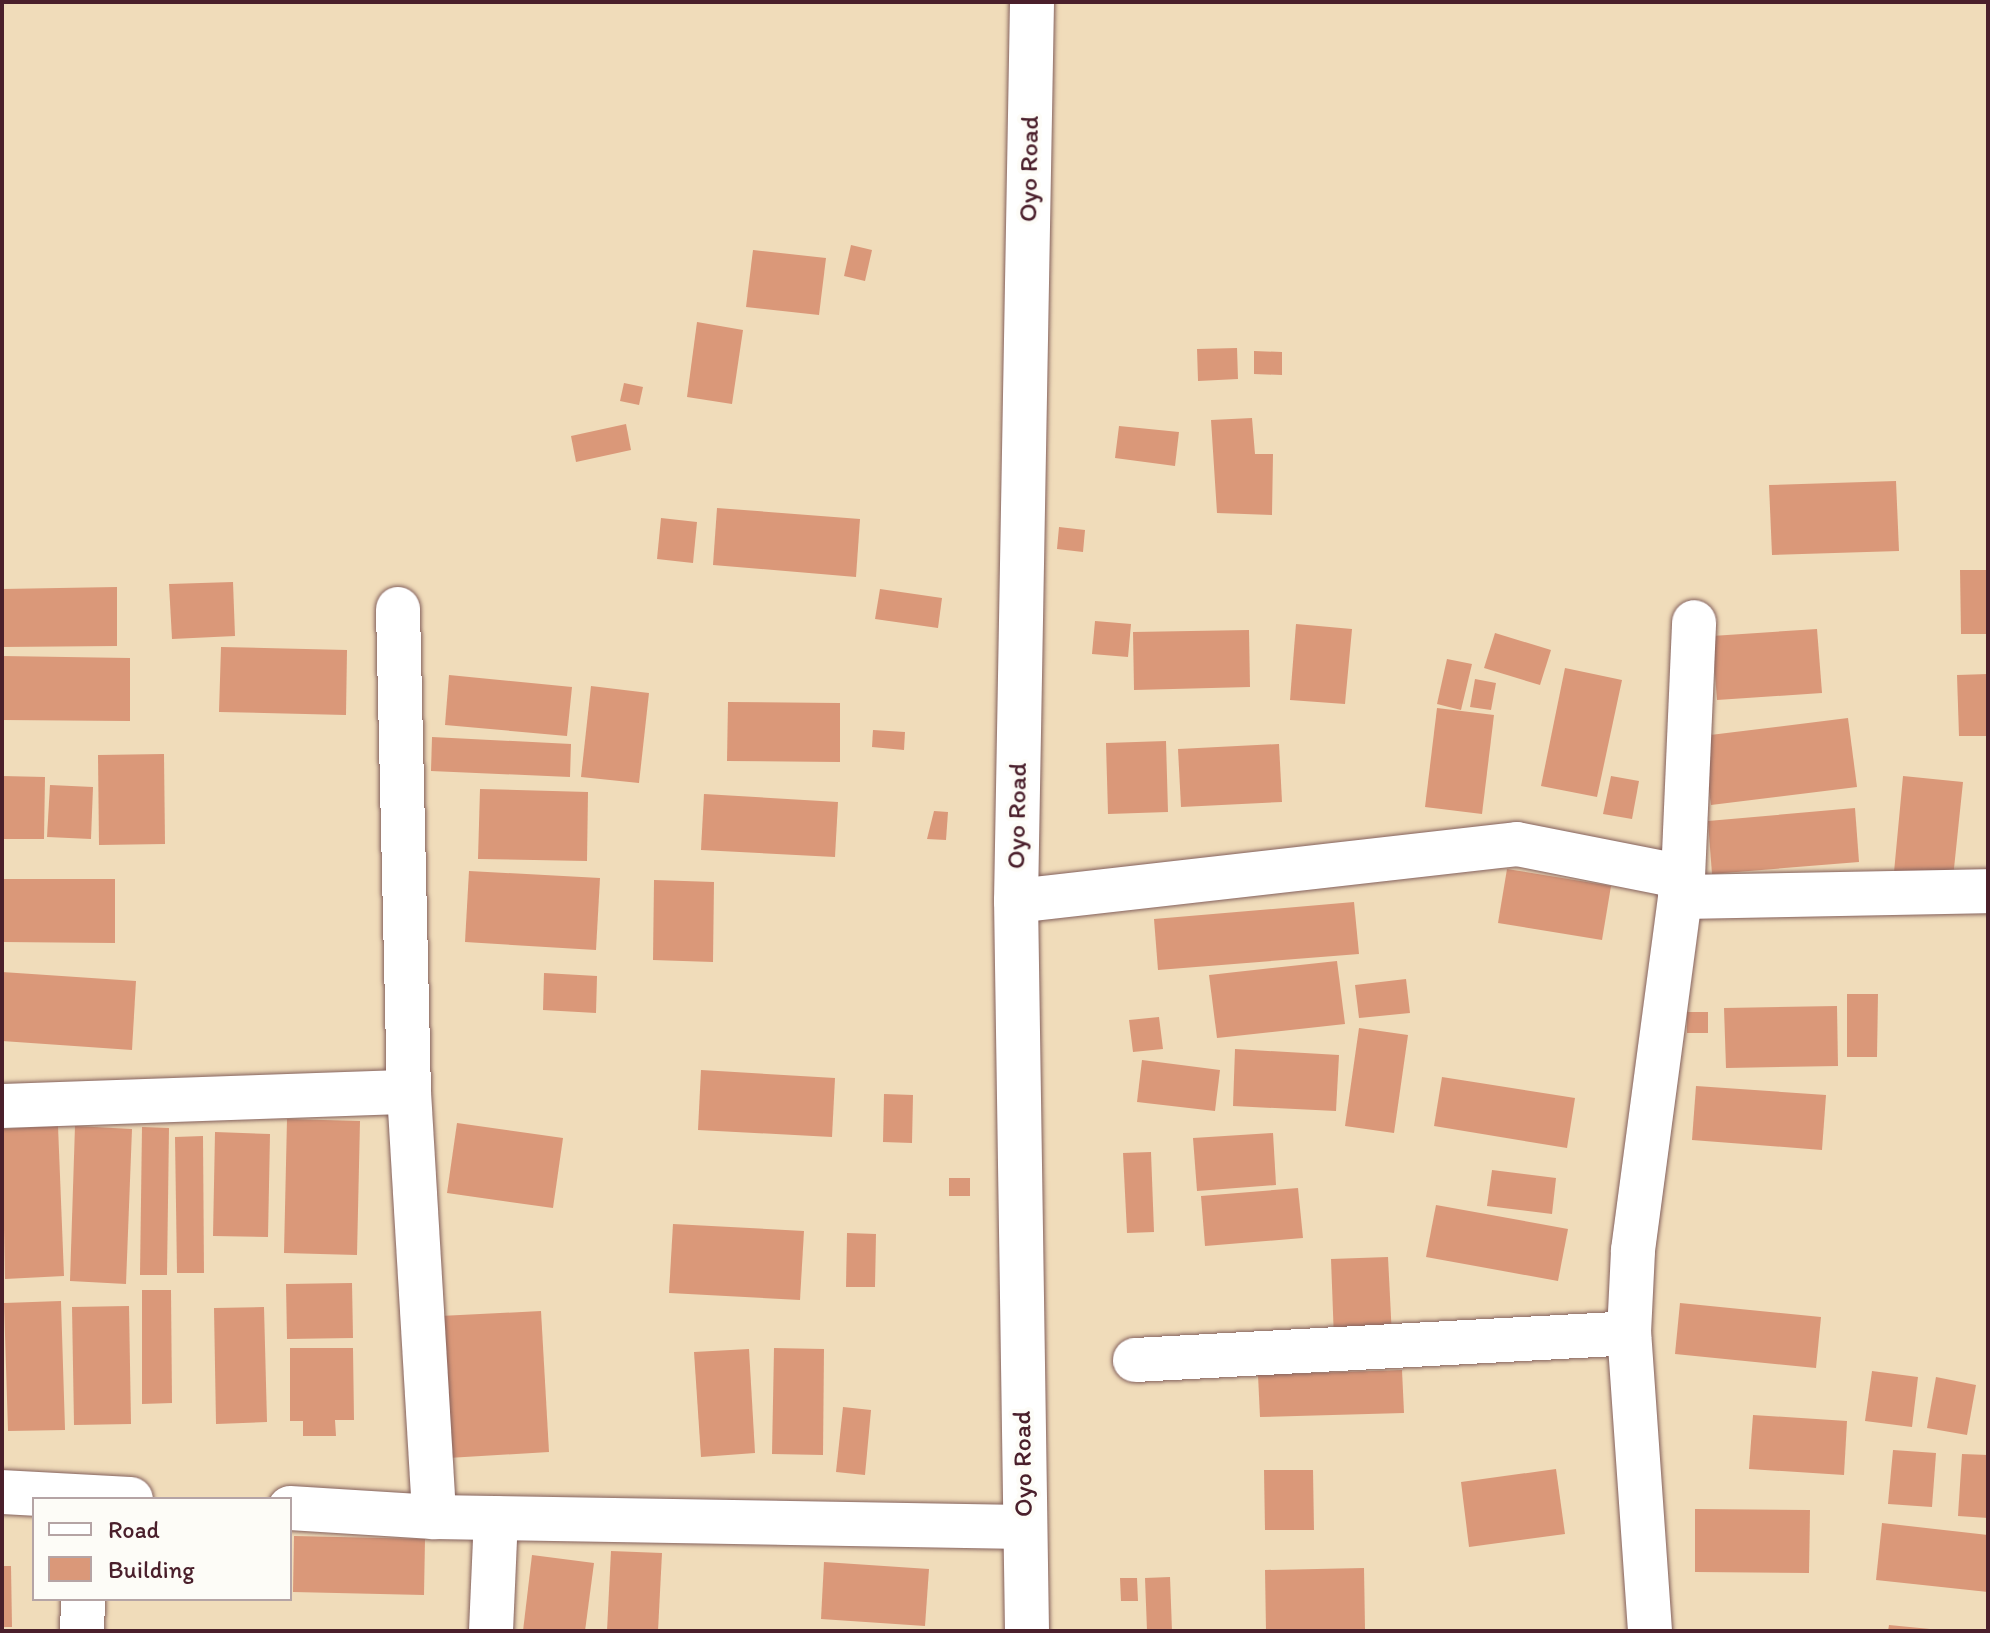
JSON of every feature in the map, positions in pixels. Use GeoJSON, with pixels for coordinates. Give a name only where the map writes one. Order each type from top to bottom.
{"type":"FeatureCollection","features":[{"type":"Feature","properties":{"kind":"street","name":"Oyo Road"},"geometry":{"type":"LineString","coordinates":[[1027,1631],[1016,901],[1032,2]]}},
{"type":"Feature","properties":{"kind":"street"},"geometry":{"type":"LineString","coordinates":[[398,609],[409,1092],[434,1517]]}},
{"type":"Feature","properties":{"kind":"street"},"geometry":{"type":"LineString","coordinates":[[1650,1631],[1629,1333],[1633,1250],[1682,887],[1694,622]]}},
{"type":"Feature","properties":{"kind":"street"},"geometry":{"type":"LineString","coordinates":[[1016,901],[1517,844],[1682,887],[1988,891]]}},
{"type":"Feature","properties":{"kind":"street"},"geometry":{"type":"LineString","coordinates":[[2,1106],[409,1092]]}},
{"type":"Feature","properties":{"kind":"street"},"geometry":{"type":"LineString","coordinates":[[1135,1360],[1629,1333]]}},
{"type":"Feature","properties":{"kind":"street"},"geometry":{"type":"LineString","coordinates":[[2,1492],[71,1497]]}},
{"type":"Feature","properties":{"kind":"street"},"geometry":{"type":"LineString","coordinates":[[292,1508],[434,1517],[1024,1527]]}},
{"type":"Feature","properties":{"kind":"street"},"geometry":{"type":"LineString","coordinates":[[491,1631],[496,1518]]}},
{"type":"Feature","properties":{"kind":"street"},"geometry":{"type":"LineString","coordinates":[[82,1631],[83,1601]]}},
{"type":"Feature","properties":{"kind":"building"},"geometry":{"type":"Polygon","coordinates":[[[851,245],[872,250],[865,281],[844,276],[851,245]]]}},
{"type":"Feature","properties":{"kind":"building"},"geometry":{"type":"Polygon","coordinates":[[[753,250],[826,258],[819,315],[746,307],[753,250]]]}},
{"type":"Feature","properties":{"kind":"building"},"geometry":{"type":"Polygon","coordinates":[[[697,322],[743,330],[732,404],[687,397],[697,322]]]}},
{"type":"Feature","properties":{"kind":"building"},"geometry":{"type":"Polygon","coordinates":[[[1237,348],[1238,379],[1198,381],[1197,349],[1237,348]]]}},
{"type":"Feature","properties":{"kind":"building"},"geometry":{"type":"Polygon","coordinates":[[[1254,351],[1282,352],[1282,375],[1254,374],[1254,351]]]}},
{"type":"Feature","properties":{"kind":"building"},"geometry":{"type":"Polygon","coordinates":[[[624,383],[643,387],[639,405],[620,401],[624,383]]]}},
{"type":"Feature","properties":{"kind":"building"},"geometry":{"type":"Polygon","coordinates":[[[1252,418],[1255,454],[1273,454],[1272,515],[1217,513],[1211,420],[1252,418]]]}},
{"type":"Feature","properties":{"kind":"building"},"geometry":{"type":"Polygon","coordinates":[[[626,424],[631,450],[576,462],[571,436],[626,424]]]}},
{"type":"Feature","properties":{"kind":"building"},"geometry":{"type":"Polygon","coordinates":[[[1119,426],[1179,432],[1175,466],[1115,458],[1119,426]]]}},
{"type":"Feature","properties":{"kind":"building"},"geometry":{"type":"Polygon","coordinates":[[[1896,481],[1899,551],[1772,555],[1769,485],[1896,481]]]}},
{"type":"Feature","properties":{"kind":"building"},"geometry":{"type":"Polygon","coordinates":[[[717,508],[860,519],[856,577],[713,565],[717,508]]]}},
{"type":"Feature","properties":{"kind":"building"},"geometry":{"type":"Polygon","coordinates":[[[661,518],[697,522],[693,563],[657,559],[661,518]]]}},
{"type":"Feature","properties":{"kind":"building"},"geometry":{"type":"Polygon","coordinates":[[[1059,527],[1085,530],[1083,552],[1057,549],[1059,527]]]}},
{"type":"Feature","properties":{"kind":"building"},"geometry":{"type":"Polygon","coordinates":[[[1960,570],[1988,570],[1988,634],[1961,634],[1960,570]]]}},
{"type":"Feature","properties":{"kind":"building"},"geometry":{"type":"Polygon","coordinates":[[[233,582],[235,636],[172,639],[169,584],[233,582]]]}},
{"type":"Feature","properties":{"kind":"building"},"geometry":{"type":"Polygon","coordinates":[[[117,587],[117,646],[2,647],[2,589],[117,587]]]}},
{"type":"Feature","properties":{"kind":"building"},"geometry":{"type":"Polygon","coordinates":[[[880,589],[942,598],[938,628],[875,619],[880,589]]]}},
{"type":"Feature","properties":{"kind":"building"},"geometry":{"type":"Polygon","coordinates":[[[1095,621],[1131,624],[1128,657],[1092,654],[1095,621]]]}},
{"type":"Feature","properties":{"kind":"building"},"geometry":{"type":"Polygon","coordinates":[[[1296,624],[1352,629],[1345,704],[1290,700],[1296,624]]]}},
{"type":"Feature","properties":{"kind":"building"},"geometry":{"type":"Polygon","coordinates":[[[1817,629],[1822,693],[1717,700],[1712,636],[1817,629]]]}},
{"type":"Feature","properties":{"kind":"building"},"geometry":{"type":"Polygon","coordinates":[[[1249,630],[1250,687],[1134,690],[1133,632],[1249,630]]]}},
{"type":"Feature","properties":{"kind":"building"},"geometry":{"type":"Polygon","coordinates":[[[1495,633],[1551,650],[1540,685],[1484,668],[1495,633]]]}},
{"type":"Feature","properties":{"kind":"building"},"geometry":{"type":"Polygon","coordinates":[[[221,647],[347,650],[346,715],[219,712],[221,647]]]}},
{"type":"Feature","properties":{"kind":"building"},"geometry":{"type":"Polygon","coordinates":[[[2,656],[130,658],[130,721],[2,720],[2,656]]]}},
{"type":"Feature","properties":{"kind":"building"},"geometry":{"type":"Polygon","coordinates":[[[1447,659],[1472,664],[1461,710],[1437,704],[1447,659]]]}},
{"type":"Feature","properties":{"kind":"building"},"geometry":{"type":"Polygon","coordinates":[[[1565,668],[1622,680],[1597,797],[1541,786],[1565,668]]]}},
{"type":"Feature","properties":{"kind":"building"},"geometry":{"type":"Polygon","coordinates":[[[1988,674],[1988,736],[1959,736],[1957,675],[1988,674]]]}},
{"type":"Feature","properties":{"kind":"building"},"geometry":{"type":"Polygon","coordinates":[[[449,675],[572,687],[567,736],[445,725],[449,675]]]}},
{"type":"Feature","properties":{"kind":"building"},"geometry":{"type":"Polygon","coordinates":[[[1475,679],[1496,683],[1491,710],[1470,707],[1475,679]]]}},
{"type":"Feature","properties":{"kind":"building"},"geometry":{"type":"Polygon","coordinates":[[[591,686],[649,693],[639,783],[581,777],[591,686]]]}},
{"type":"Feature","properties":{"kind":"building"},"geometry":{"type":"Polygon","coordinates":[[[728,702],[840,703],[840,762],[727,761],[728,702]]]}},
{"type":"Feature","properties":{"kind":"building"},"geometry":{"type":"Polygon","coordinates":[[[1437,708],[1494,715],[1482,814],[1425,807],[1437,708]]]}},
{"type":"Feature","properties":{"kind":"building"},"geometry":{"type":"Polygon","coordinates":[[[1848,718],[1857,787],[1711,805],[1702,736],[1848,718]]]}},
{"type":"Feature","properties":{"kind":"building"},"geometry":{"type":"Polygon","coordinates":[[[873,730],[905,732],[904,750],[872,747],[873,730]]]}},
{"type":"Feature","properties":{"kind":"building"},"geometry":{"type":"Polygon","coordinates":[[[432,737],[571,744],[570,777],[431,771],[432,737]]]}},
{"type":"Feature","properties":{"kind":"building"},"geometry":{"type":"Polygon","coordinates":[[[1166,741],[1168,812],[1108,814],[1106,743],[1166,741]]]}},
{"type":"Feature","properties":{"kind":"building"},"geometry":{"type":"Polygon","coordinates":[[[1279,744],[1282,802],[1181,807],[1178,749],[1279,744]]]}},
{"type":"Feature","properties":{"kind":"building"},"geometry":{"type":"Polygon","coordinates":[[[164,754],[165,844],[99,845],[98,755],[164,754]]]}},
{"type":"Feature","properties":{"kind":"building"},"geometry":{"type":"Polygon","coordinates":[[[2,776],[45,777],[44,839],[2,839],[2,776]]]}},
{"type":"Feature","properties":{"kind":"building"},"geometry":{"type":"Polygon","coordinates":[[[1611,776],[1639,781],[1632,819],[1603,814],[1611,776]]]}},
{"type":"Feature","properties":{"kind":"building"},"geometry":{"type":"Polygon","coordinates":[[[1903,776],[1963,782],[1953,878],[1894,872],[1903,776]]]}},
{"type":"Feature","properties":{"kind":"building"},"geometry":{"type":"Polygon","coordinates":[[[50,785],[93,787],[91,839],[47,837],[50,785]]]}},
{"type":"Feature","properties":{"kind":"building"},"geometry":{"type":"Polygon","coordinates":[[[480,789],[588,792],[587,861],[478,859],[480,789]]]}},
{"type":"Feature","properties":{"kind":"building"},"geometry":{"type":"Polygon","coordinates":[[[704,794],[838,802],[835,857],[701,850],[704,794]]]}},
{"type":"Feature","properties":{"kind":"building"},"geometry":{"type":"Polygon","coordinates":[[[1855,808],[1859,862],[1712,874],[1708,821],[1855,808]]]}},
{"type":"Feature","properties":{"kind":"building"},"geometry":{"type":"Polygon","coordinates":[[[934,811],[948,812],[946,840],[927,839],[934,811]]]}},
{"type":"Feature","properties":{"kind":"building"},"geometry":{"type":"Polygon","coordinates":[[[1507,869],[1611,886],[1602,940],[1498,923],[1507,869]]]}},
{"type":"Feature","properties":{"kind":"building"},"geometry":{"type":"Polygon","coordinates":[[[469,871],[600,878],[596,950],[465,942],[469,871]]]}},
{"type":"Feature","properties":{"kind":"building"},"geometry":{"type":"Polygon","coordinates":[[[2,879],[115,879],[115,943],[2,942],[2,879]]]}},
{"type":"Feature","properties":{"kind":"building"},"geometry":{"type":"Polygon","coordinates":[[[654,880],[714,882],[713,962],[653,960],[654,880]]]}},
{"type":"Feature","properties":{"kind":"building"},"geometry":{"type":"Polygon","coordinates":[[[1354,902],[1359,954],[1158,970],[1154,919],[1354,902]]]}},
{"type":"Feature","properties":{"kind":"building"},"geometry":{"type":"Polygon","coordinates":[[[1337,961],[1345,1024],[1217,1038],[1209,975],[1337,961]]]}},
{"type":"Feature","properties":{"kind":"building"},"geometry":{"type":"Polygon","coordinates":[[[2,972],[136,981],[132,1050],[2,1041],[2,972]]]}},
{"type":"Feature","properties":{"kind":"building"},"geometry":{"type":"Polygon","coordinates":[[[544,973],[597,976],[596,1013],[543,1010],[544,973]]]}},
{"type":"Feature","properties":{"kind":"building"},"geometry":{"type":"Polygon","coordinates":[[[1406,979],[1410,1013],[1359,1018],[1355,985],[1406,979]]]}},
{"type":"Feature","properties":{"kind":"building"},"geometry":{"type":"Polygon","coordinates":[[[1847,994],[1878,994],[1877,1057],[1847,1057],[1847,994]]]}},
{"type":"Feature","properties":{"kind":"building"},"geometry":{"type":"Polygon","coordinates":[[[1837,1006],[1838,1066],[1726,1068],[1724,1008],[1837,1006]]]}},
{"type":"Feature","properties":{"kind":"building"},"geometry":{"type":"Polygon","coordinates":[[[1687,1012],[1708,1012],[1708,1033],[1687,1033],[1687,1012]]]}},
{"type":"Feature","properties":{"kind":"building"},"geometry":{"type":"Polygon","coordinates":[[[1159,1017],[1163,1049],[1133,1052],[1129,1020],[1159,1017]]]}},
{"type":"Feature","properties":{"kind":"building"},"geometry":{"type":"Polygon","coordinates":[[[1359,1028],[1408,1035],[1394,1133],[1345,1126],[1359,1028]]]}},
{"type":"Feature","properties":{"kind":"building"},"geometry":{"type":"Polygon","coordinates":[[[1235,1049],[1339,1055],[1336,1111],[1233,1106],[1235,1049]]]}},
{"type":"Feature","properties":{"kind":"building"},"geometry":{"type":"Polygon","coordinates":[[[1142,1060],[1220,1070],[1215,1111],[1137,1102],[1142,1060]]]}},
{"type":"Feature","properties":{"kind":"building"},"geometry":{"type":"Polygon","coordinates":[[[701,1070],[835,1078],[832,1137],[698,1130],[701,1070]]]}},
{"type":"Feature","properties":{"kind":"building"},"geometry":{"type":"Polygon","coordinates":[[[1442,1077],[1575,1098],[1567,1148],[1434,1126],[1442,1077]]]}},
{"type":"Feature","properties":{"kind":"building"},"geometry":{"type":"Polygon","coordinates":[[[1696,1086],[1826,1095],[1822,1150],[1692,1140],[1696,1086]]]}},
{"type":"Feature","properties":{"kind":"building"},"geometry":{"type":"Polygon","coordinates":[[[884,1094],[913,1095],[912,1143],[883,1142],[884,1094]]]}},
{"type":"Feature","properties":{"kind":"building"},"geometry":{"type":"Polygon","coordinates":[[[287,1119],[360,1121],[357,1255],[284,1253],[287,1119]]]}},
{"type":"Feature","properties":{"kind":"building"},"geometry":{"type":"Polygon","coordinates":[[[457,1123],[563,1138],[553,1208],[447,1193],[457,1123]]]}},
{"type":"Feature","properties":{"kind":"building"},"geometry":{"type":"Polygon","coordinates":[[[58,1126],[64,1276],[5,1279],[2,1129],[58,1126]]]}},
{"type":"Feature","properties":{"kind":"building"},"geometry":{"type":"Polygon","coordinates":[[[75,1126],[132,1129],[126,1284],[70,1281],[75,1126]]]}},
{"type":"Feature","properties":{"kind":"building"},"geometry":{"type":"Polygon","coordinates":[[[142,1127],[169,1128],[167,1275],[140,1275],[142,1127]]]}},
{"type":"Feature","properties":{"kind":"building"},"geometry":{"type":"Polygon","coordinates":[[[215,1132],[270,1134],[268,1237],[213,1236],[215,1132]]]}},
{"type":"Feature","properties":{"kind":"building"},"geometry":{"type":"Polygon","coordinates":[[[1273,1133],[1276,1185],[1197,1191],[1193,1138],[1273,1133]]]}},
{"type":"Feature","properties":{"kind":"building"},"geometry":{"type":"Polygon","coordinates":[[[203,1136],[204,1273],[177,1273],[175,1137],[203,1136]]]}},
{"type":"Feature","properties":{"kind":"building"},"geometry":{"type":"Polygon","coordinates":[[[1151,1152],[1154,1232],[1127,1233],[1123,1153],[1151,1152]]]}},
{"type":"Feature","properties":{"kind":"building"},"geometry":{"type":"Polygon","coordinates":[[[1492,1170],[1556,1178],[1552,1214],[1487,1206],[1492,1170]]]}},
{"type":"Feature","properties":{"kind":"building"},"geometry":{"type":"Polygon","coordinates":[[[949,1178],[970,1178],[970,1196],[949,1196],[949,1178]]]}},
{"type":"Feature","properties":{"kind":"building"},"geometry":{"type":"Polygon","coordinates":[[[1298,1188],[1303,1238],[1205,1246],[1201,1196],[1298,1188]]]}},
{"type":"Feature","properties":{"kind":"building"},"geometry":{"type":"Polygon","coordinates":[[[1436,1205],[1568,1229],[1558,1281],[1426,1257],[1436,1205]]]}},
{"type":"Feature","properties":{"kind":"building"},"geometry":{"type":"Polygon","coordinates":[[[673,1224],[804,1231],[800,1300],[669,1293],[673,1224]]]}},
{"type":"Feature","properties":{"kind":"building"},"geometry":{"type":"Polygon","coordinates":[[[847,1233],[876,1234],[875,1287],[846,1287],[847,1233]]]}},
{"type":"Feature","properties":{"kind":"building"},"geometry":{"type":"Polygon","coordinates":[[[1388,1257],[1392,1337],[1334,1339],[1331,1259],[1388,1257]]]}},
{"type":"Feature","properties":{"kind":"building"},"geometry":{"type":"Polygon","coordinates":[[[352,1283],[353,1338],[287,1339],[286,1284],[352,1283]]]}},
{"type":"Feature","properties":{"kind":"building"},"geometry":{"type":"Polygon","coordinates":[[[142,1290],[171,1290],[172,1403],[142,1404],[142,1290]]]}},
{"type":"Feature","properties":{"kind":"building"},"geometry":{"type":"Polygon","coordinates":[[[61,1301],[65,1430],[8,1431],[4,1303],[61,1301]]]}},
{"type":"Feature","properties":{"kind":"building"},"geometry":{"type":"Polygon","coordinates":[[[1680,1303],[1821,1317],[1816,1368],[1675,1354],[1680,1303]]]}},
{"type":"Feature","properties":{"kind":"building"},"geometry":{"type":"Polygon","coordinates":[[[129,1306],[131,1424],[74,1425],[72,1307],[129,1306]]]}},
{"type":"Feature","properties":{"kind":"building"},"geometry":{"type":"Polygon","coordinates":[[[264,1307],[267,1422],[216,1424],[214,1308],[264,1307]]]}},
{"type":"Feature","properties":{"kind":"building"},"geometry":{"type":"Polygon","coordinates":[[[541,1311],[549,1452],[448,1458],[440,1316],[541,1311]]]}},
{"type":"Feature","properties":{"kind":"building"},"geometry":{"type":"Polygon","coordinates":[[[290,1348],[353,1348],[354,1420],[335,1420],[336,1436],[303,1436],[303,1421],[290,1421],[290,1348]]]}},
{"type":"Feature","properties":{"kind":"building"},"geometry":{"type":"Polygon","coordinates":[[[774,1348],[824,1349],[823,1455],[772,1454],[774,1348]]]}},
{"type":"Feature","properties":{"kind":"building"},"geometry":{"type":"Polygon","coordinates":[[[749,1349],[755,1453],[701,1457],[694,1352],[749,1349]]]}},
{"type":"Feature","properties":{"kind":"building"},"geometry":{"type":"Polygon","coordinates":[[[1402,1370],[1404,1413],[1260,1417],[1258,1375],[1402,1370]]]}},
{"type":"Feature","properties":{"kind":"building"},"geometry":{"type":"Polygon","coordinates":[[[1872,1371],[1918,1377],[1912,1427],[1865,1421],[1872,1371]]]}},
{"type":"Feature","properties":{"kind":"building"},"geometry":{"type":"Polygon","coordinates":[[[1936,1377],[1976,1385],[1967,1435],[1927,1428],[1936,1377]]]}},
{"type":"Feature","properties":{"kind":"building"},"geometry":{"type":"Polygon","coordinates":[[[843,1407],[871,1410],[865,1475],[836,1472],[843,1407]]]}},
{"type":"Feature","properties":{"kind":"building"},"geometry":{"type":"Polygon","coordinates":[[[1753,1415],[1847,1421],[1844,1475],[1749,1469],[1753,1415]]]}},
{"type":"Feature","properties":{"kind":"building"},"geometry":{"type":"Polygon","coordinates":[[[1893,1450],[1936,1453],[1932,1507],[1888,1504],[1893,1450]]]}},
{"type":"Feature","properties":{"kind":"building"},"geometry":{"type":"Polygon","coordinates":[[[1962,1454],[1988,1455],[1988,1518],[1958,1516],[1962,1454]]]}},
{"type":"Feature","properties":{"kind":"building"},"geometry":{"type":"Polygon","coordinates":[[[1556,1469],[1565,1534],[1469,1547],[1461,1482],[1556,1469]]]}},
{"type":"Feature","properties":{"kind":"building"},"geometry":{"type":"Polygon","coordinates":[[[1264,1470],[1313,1470],[1314,1530],[1265,1530],[1264,1470]]]}},
{"type":"Feature","properties":{"kind":"building"},"geometry":{"type":"Polygon","coordinates":[[[1695,1509],[1810,1510],[1809,1573],[1695,1572],[1695,1509]]]}},
{"type":"Feature","properties":{"kind":"building"},"geometry":{"type":"Polygon","coordinates":[[[1882,1523],[1988,1535],[1988,1592],[1876,1580],[1882,1523]]]}},
{"type":"Feature","properties":{"kind":"building"},"geometry":{"type":"Polygon","coordinates":[[[294,1536],[425,1539],[424,1595],[293,1592],[294,1536]]]}},
{"type":"Feature","properties":{"kind":"building"},"geometry":{"type":"Polygon","coordinates":[[[611,1551],[662,1553],[658,1631],[607,1631],[611,1551]]]}},
{"type":"Feature","properties":{"kind":"building"},"geometry":{"type":"Polygon","coordinates":[[[532,1555],[594,1563],[585,1631],[523,1631],[532,1555]]]}},
{"type":"Feature","properties":{"kind":"building"},"geometry":{"type":"Polygon","coordinates":[[[824,1562],[929,1569],[925,1626],[821,1619],[824,1562]]]}},
{"type":"Feature","properties":{"kind":"building"},"geometry":{"type":"Polygon","coordinates":[[[2,1566],[11,1566],[12,1627],[2,1627],[2,1566]]]}},
{"type":"Feature","properties":{"kind":"building"},"geometry":{"type":"Polygon","coordinates":[[[1364,1568],[1365,1629],[1266,1631],[1265,1570],[1364,1568]]]}},
{"type":"Feature","properties":{"kind":"building"},"geometry":{"type":"Polygon","coordinates":[[[1170,1577],[1172,1631],[1147,1631],[1145,1578],[1170,1577]]]}},
{"type":"Feature","properties":{"kind":"building"},"geometry":{"type":"Polygon","coordinates":[[[1120,1578],[1137,1578],[1138,1601],[1121,1601],[1120,1578]]]}},
{"type":"Feature","properties":{"kind":"building"},"geometry":{"type":"Polygon","coordinates":[[[1889,1625],[1930,1629],[1930,1631],[1888,1631],[1889,1625]]]}}]}
